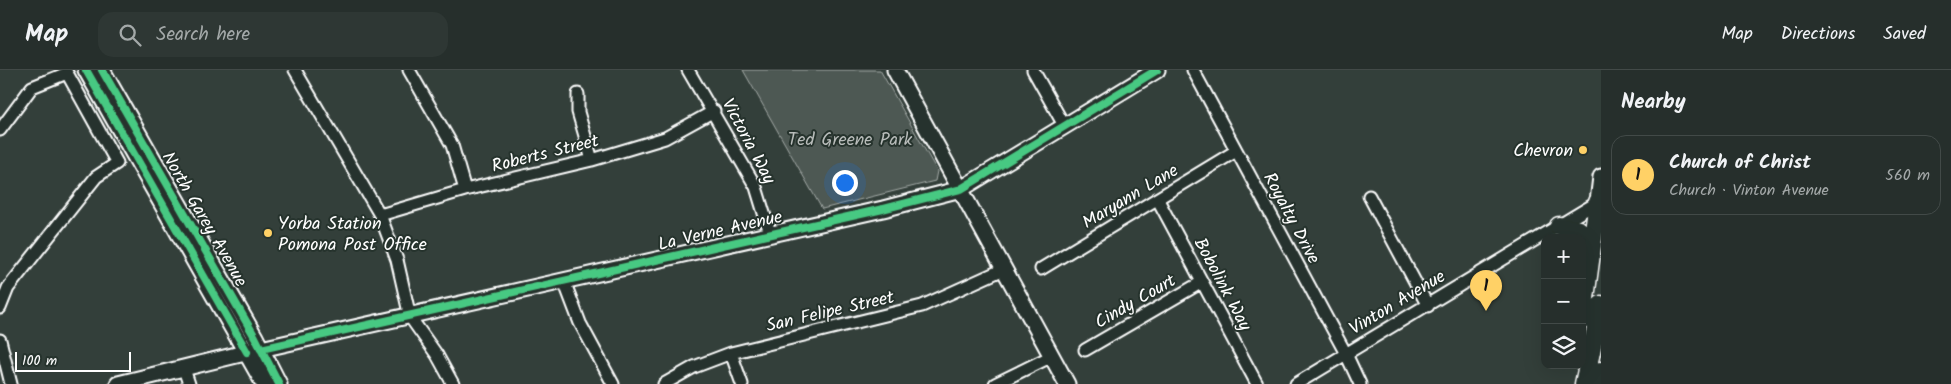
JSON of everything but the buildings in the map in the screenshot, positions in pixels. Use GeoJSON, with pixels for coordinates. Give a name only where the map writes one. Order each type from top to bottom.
{"type":"FeatureCollection","features":[{"type":"Feature","properties":{"kind":"highway"},"geometry":{"type":"LineString","coordinates":[[1586,290],[1598,202]]}},
{"type":"Feature","properties":{"kind":"highway"},"geometry":{"type":"LineString","coordinates":[[1559,226],[1579,230],[1592,245]]}},
{"type":"Feature","properties":{"kind":"highway"},"geometry":{"type":"LineString","coordinates":[[1584,384],[1601,305]]}},
{"type":"Feature","properties":{"kind":"highway"},"geometry":{"type":"LineString","coordinates":[[1572,384],[1575,369]]}},
{"type":"Feature","properties":{"kind":"highway"},"geometry":{"type":"LineString","coordinates":[[1598,384],[1601,371]]}},
{"type":"Feature","properties":{"kind":"main road","name":"North Garey Avenue"},"geometry":{"type":"LineString","coordinates":[[86,70],[139,163],[254,351],[279,384]]}},
{"type":"Feature","properties":{"kind":"main road","name":"North Garey Avenue"},"geometry":{"type":"LineString","coordinates":[[102,70],[160,171],[254,351],[264,384]]}},
{"type":"Feature","properties":{"kind":"main road"},"geometry":{"type":"LineString","coordinates":[[895,70],[1067,384]]}},
{"type":"Feature","properties":{"kind":"main road","name":"La Verne Avenue"},"geometry":{"type":"LineString","coordinates":[[118,384],[254,351],[883,209],[961,189],[1157,70]]}},
{"type":"Feature","properties":{"kind":"main road"},"geometry":{"type":"LineString","coordinates":[[139,163],[160,171]]}},
{"type":"Feature","properties":{"kind":"main road"},"geometry":{"type":"LineString","coordinates":[[1598,202],[1601,177]]}},
{"type":"Feature","properties":{"kind":"street"},"geometry":{"type":"LineString","coordinates":[[295,70],[380,215],[397,260],[410,317],[438,355],[452,384]]}},
{"type":"Feature","properties":{"kind":"street"},"geometry":{"type":"LineString","coordinates":[[409,70],[452,145],[465,190]]}},
{"type":"Feature","properties":{"kind":"street","name":"Victoria Way"},"geometry":{"type":"LineString","coordinates":[[688,70],[714,111],[756,187],[770,233]]}},
{"type":"Feature","properties":{"kind":"street"},"geometry":{"type":"LineString","coordinates":[[1033,70],[1065,127]]}},
{"type":"Feature","properties":{"kind":"street","name":"Royalty Drive"},"geometry":{"type":"LineString","coordinates":[[1193,70],[1346,354],[1360,384]]}},
{"type":"Feature","properties":{"kind":"street"},"geometry":{"type":"LineString","coordinates":[[0,130],[32,86],[67,73],[117,164],[96,178],[8,288],[0,308]]}},
{"type":"Feature","properties":{"kind":"street"},"geometry":{"type":"LineString","coordinates":[[578,94],[578,112],[592,160]]}},
{"type":"Feature","properties":{"kind":"street","name":"Roberts Street"},"geometry":{"type":"LineString","coordinates":[[380,215],[465,190],[592,160],[666,138],[714,111]]}},
{"type":"Feature","properties":{"kind":"street","name":"Maryann Lane"},"geometry":{"type":"LineString","coordinates":[[1041,269],[1158,200],[1236,151]]}},
{"type":"Feature","properties":{"kind":"street"},"geometry":{"type":"LineString","coordinates":[[1369,196],[1428,306]]}},
{"type":"Feature","properties":{"kind":"street","name":"Bobolink Way"},"geometry":{"type":"LineString","coordinates":[[1158,200],[1257,384]]}},
{"type":"Feature","properties":{"kind":"street","name":"Vinton Avenue"},"geometry":{"type":"LineString","coordinates":[[1296,384],[1598,202]]}},
{"type":"Feature","properties":{"kind":"street","name":"San Felipe Street"},"geometry":{"type":"LineString","coordinates":[[664,384],[694,368],[731,353],[922,306],[1004,269]]}},
{"type":"Feature","properties":{"kind":"street"},"geometry":{"type":"LineString","coordinates":[[564,281],[580,323],[613,384]]}},
{"type":"Feature","properties":{"kind":"street","name":"Cindy Court"},"geometry":{"type":"LineString","coordinates":[[1085,350],[1202,282]]}},
{"type":"Feature","properties":{"kind":"street"},"geometry":{"type":"LineString","coordinates":[[0,340],[11,384]]}},
{"type":"Feature","properties":{"kind":"street"},"geometry":{"type":"LineString","coordinates":[[731,353],[742,384]]}},
{"type":"Feature","properties":{"kind":"street"},"geometry":{"type":"LineString","coordinates":[[995,384],[1052,356]]}},
{"type":"Feature","properties":{"kind":"street"},"geometry":{"type":"LineString","coordinates":[[184,369],[189,384]]}},
{"type":"Feature","properties":{"kind":"green space","name":"Ted Greene Park"},"geometry":{"type":"Polygon","coordinates":[[[743,70],[880,70],[937,171],[935,181],[822,209],[743,70]]]}},
{"type":"Feature","properties":{"kind":"cycle path"},"geometry":{"type":"LineString","coordinates":[[86,70],[247,352]]}},
{"type":"Feature","properties":{"kind":"cycle path"},"geometry":{"type":"LineString","coordinates":[[102,70],[255,337],[279,384]]}},
{"type":"Feature","properties":{"kind":"cycle path"},"geometry":{"type":"LineString","coordinates":[[261,349],[883,209],[961,189],[1157,70]]}},
{"type":"Feature","properties":{"kind":"place","name":"Chevron"},"geometry":{"type":"Point","coordinates":[1583,150]}},
{"type":"Feature","properties":{"kind":"place","name":"Yorba Station Pomona Post Office"},"geometry":{"type":"Point","coordinates":[268,233]}},
{"type":"Feature","properties":{"kind":"place","name":"Church of Christ"},"geometry":{"type":"Point","coordinates":[1486,311]}}]}
